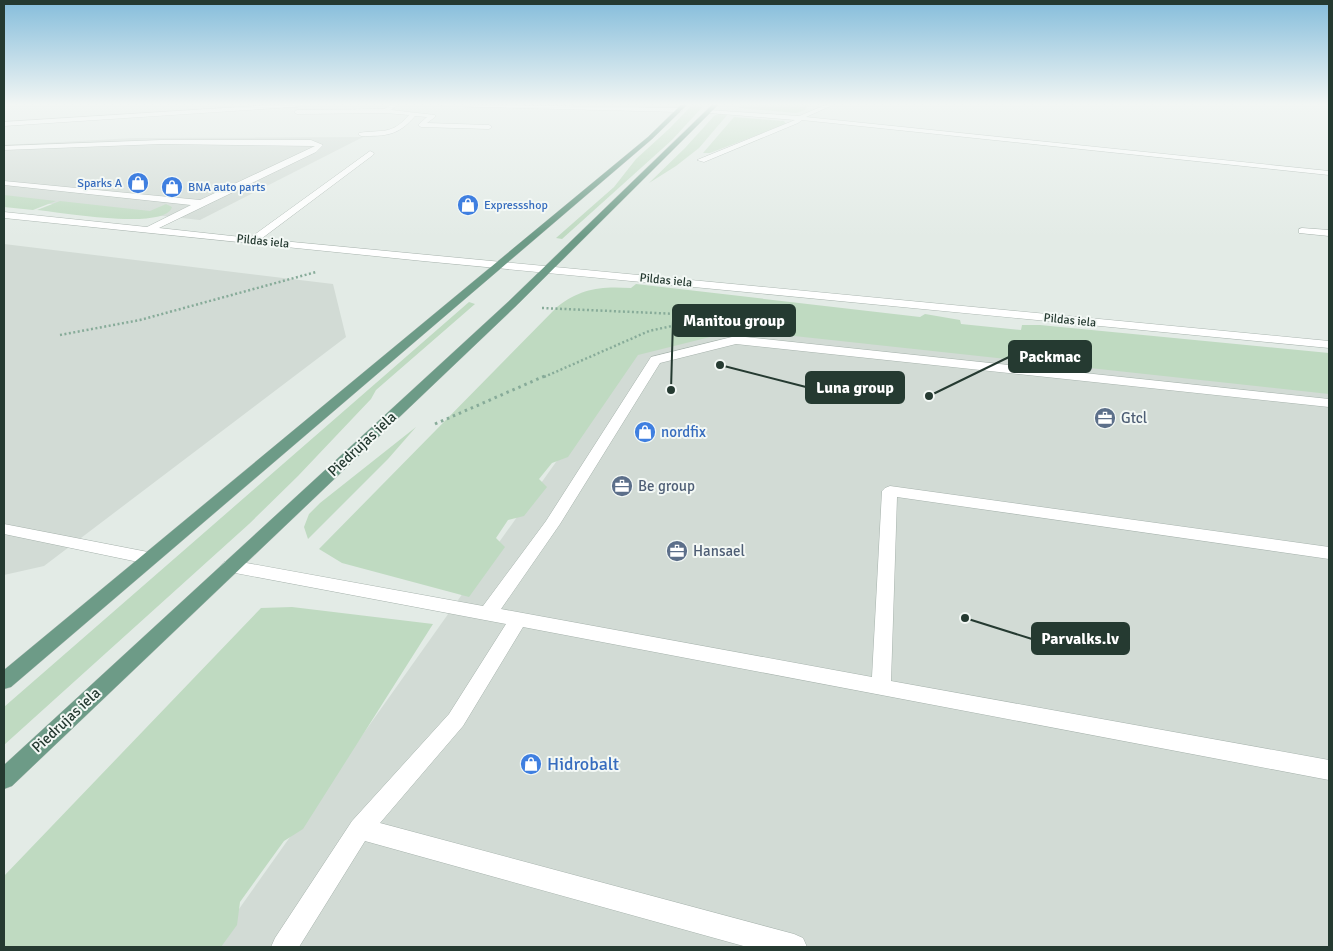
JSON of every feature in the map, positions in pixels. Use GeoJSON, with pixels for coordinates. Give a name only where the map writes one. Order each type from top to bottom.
{"type":"FeatureCollection","features":[{"type":"Feature","properties":{"kind":"main road"},"geometry":{"type":"LineString","coordinates":[[4,681],[637,148]]}},
{"type":"Feature","properties":{"kind":"main road","name":"Piedrujas iela"},"geometry":{"type":"LineString","coordinates":[[4,779],[548,269],[672,148]]}},
{"type":"Feature","properties":{"kind":"street"},"geometry":{"type":"LineString","coordinates":[[150,229],[315,148]]}},
{"type":"Feature","properties":{"kind":"street"},"geometry":{"type":"LineString","coordinates":[[701,160],[730,148]]}},
{"type":"Feature","properties":{"kind":"street"},"geometry":{"type":"LineString","coordinates":[[1092,148],[1329,173]]}},
{"type":"Feature","properties":{"kind":"street"},"geometry":{"type":"LineString","coordinates":[[253,240],[370,153]]}},
{"type":"Feature","properties":{"kind":"street"},"geometry":{"type":"LineString","coordinates":[[4,183],[201,203]]}},
{"type":"Feature","properties":{"kind":"street","name":"Pildas iela"},"geometry":{"type":"LineString","coordinates":[[4,215],[1329,345]]}},
{"type":"Feature","properties":{"kind":"street"},"geometry":{"type":"LineString","coordinates":[[1302,231],[1329,233]]}},
{"type":"Feature","properties":{"kind":"street"},"geometry":{"type":"LineString","coordinates":[[487,615],[552,524],[655,360],[736,340],[1329,403]]}},
{"type":"Feature","properties":{"kind":"street"},"geometry":{"type":"LineString","coordinates":[[881,687],[890,491],[1329,553]]}},
{"type":"Feature","properties":{"kind":"street"},"geometry":{"type":"LineString","coordinates":[[4,529],[148,558]]}},
{"type":"Feature","properties":{"kind":"street"},"geometry":{"type":"LineString","coordinates":[[230,566],[517,621],[1329,770]]}},
{"type":"Feature","properties":{"kind":"street"},"geometry":{"type":"LineString","coordinates":[[284,947],[360,829],[456,720],[517,621]]}},
{"type":"Feature","properties":{"kind":"street"},"geometry":{"type":"LineString","coordinates":[[360,829],[744,941],[794,947]]}},
{"type":"Feature","properties":{"kind":"path"},"geometry":{"type":"LineString","coordinates":[[60,335],[140,320],[292,279]]}},
{"type":"Feature","properties":{"kind":"path"},"geometry":{"type":"LineString","coordinates":[[435,424],[649,331],[719,316]]}},
{"type":"Feature","properties":{"kind":"shaded area"},"geometry":{"type":"Polygon","coordinates":[[[4,148],[341,148],[200,220],[4,199],[4,148]]]}},
{"type":"Feature","properties":{"kind":"shaded area"},"geometry":{"type":"Polygon","coordinates":[[[4,244],[333,284],[346,337],[44,566],[4,575],[4,244]]]}},
{"type":"Feature","properties":{"kind":"shaded area"},"geometry":{"type":"Polygon","coordinates":[[[744,318],[1329,380],[1329,947],[212,947],[634,352],[744,318]]]}},
{"type":"Feature","properties":{"kind":"green space"},"geometry":{"type":"Polygon","coordinates":[[[648,148],[663,148],[562,239],[556,238],[614,187],[636,159],[648,148]]]}},
{"type":"Feature","properties":{"kind":"green space"},"geometry":{"type":"Polygon","coordinates":[[[685,148],[699,148],[676,166],[649,183],[685,148]]]}},
{"type":"Feature","properties":{"kind":"green space"},"geometry":{"type":"Polygon","coordinates":[[[707,148],[722,148],[710,153],[703,153],[707,148]]]}},
{"type":"Feature","properties":{"kind":"green space"},"geometry":{"type":"Polygon","coordinates":[[[4,195],[56,201],[33,210],[4,207],[4,195]]]}},
{"type":"Feature","properties":{"kind":"green space"},"geometry":{"type":"Polygon","coordinates":[[[60,201],[150,211],[166,204],[172,207],[165,214],[151,218],[132,219],[37,210],[60,201]]]}},
{"type":"Feature","properties":{"kind":"green space"},"geometry":{"type":"Polygon","coordinates":[[[636,284],[920,317],[925,314],[960,320],[961,324],[1021,330],[1022,325],[1040,325],[1329,353],[1329,394],[738,330],[638,355],[568,457],[552,463],[539,479],[547,487],[524,516],[508,520],[496,538],[505,547],[469,597],[342,563],[319,549],[557,307],[583,292],[610,287],[631,288],[636,284]]]}},
{"type":"Feature","properties":{"kind":"green space"},"geometry":{"type":"Polygon","coordinates":[[[469,302],[475,304],[376,390],[371,399],[298,476],[249,524],[4,745],[4,707],[469,302]]]}},
{"type":"Feature","properties":{"kind":"green space"},"geometry":{"type":"Polygon","coordinates":[[[416,427],[388,459],[308,539],[304,527],[309,514],[320,503],[416,427]]]}},
{"type":"Feature","properties":{"kind":"green space"},"geometry":{"type":"Polygon","coordinates":[[[292,607],[433,624],[303,829],[284,841],[240,902],[237,925],[221,947],[4,947],[4,876],[261,608],[292,607]]]}},
{"type":"Feature","properties":{"kind":"place","name":"Sparks A"},"geometry":{"type":"Point","coordinates":[138,183]}},
{"type":"Feature","properties":{"kind":"place","name":"BNA auto parts"},"geometry":{"type":"Point","coordinates":[172,187]}},
{"type":"Feature","properties":{"kind":"place","name":"Expressshop"},"geometry":{"type":"Point","coordinates":[468,205]}},
{"type":"Feature","properties":{"kind":"place","name":"Luna group"},"geometry":{"type":"Point","coordinates":[720,365]}},
{"type":"Feature","properties":{"kind":"place","name":"Manitou group"},"geometry":{"type":"Point","coordinates":[671,390]}},
{"type":"Feature","properties":{"kind":"place","name":"Packmac"},"geometry":{"type":"Point","coordinates":[929,396]}},
{"type":"Feature","properties":{"kind":"place","name":"Gtcl"},"geometry":{"type":"Point","coordinates":[1105,418]}},
{"type":"Feature","properties":{"kind":"place","name":"nordfix"},"geometry":{"type":"Point","coordinates":[645,432]}},
{"type":"Feature","properties":{"kind":"place","name":"Be group"},"geometry":{"type":"Point","coordinates":[622,486]}},
{"type":"Feature","properties":{"kind":"place","name":"Hansael"},"geometry":{"type":"Point","coordinates":[677,551]}},
{"type":"Feature","properties":{"kind":"place","name":"Parvalks.lv"},"geometry":{"type":"Point","coordinates":[965,618]}},
{"type":"Feature","properties":{"kind":"place","name":"Hidrobalt"},"geometry":{"type":"Point","coordinates":[531,764]}}]}
